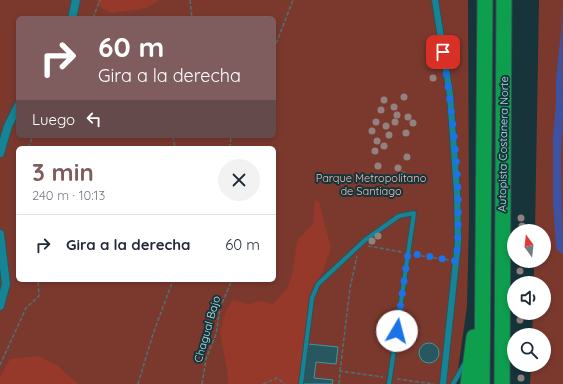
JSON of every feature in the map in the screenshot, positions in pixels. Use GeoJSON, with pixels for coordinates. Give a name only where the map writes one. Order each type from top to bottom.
{"type":"FeatureCollection","features":[{"type":"Feature","properties":{"kind":"highway","name":"Autopista Costanera Norte"},"geometry":{"type":"LineString","coordinates":[[482,384],[485,0]]}},
{"type":"Feature","properties":{"kind":"highway","name":"Autopista Costanera Norte"},"geometry":{"type":"LineString","coordinates":[[502,384],[504,0]]}},
{"type":"Feature","properties":{"kind":"highway"},"geometry":{"type":"LineString","coordinates":[[468,384],[482,284]]}},
{"type":"Feature","properties":{"kind":"street"},"geometry":{"type":"LineString","coordinates":[[72,16],[76,0]]}},
{"type":"Feature","properties":{"kind":"street"},"geometry":{"type":"LineString","coordinates":[[435,0],[450,102],[457,192],[458,242],[443,384]]}},
{"type":"Feature","properties":{"kind":"street"},"geometry":{"type":"LineString","coordinates":[[0,152],[8,126],[16,110]]}},
{"type":"Feature","properties":{"kind":"street"},"geometry":{"type":"LineString","coordinates":[[0,234],[6,284],[0,306]]}},
{"type":"Feature","properties":{"kind":"lane"},"geometry":{"type":"LineString","coordinates":[[301,384],[307,326],[315,289],[323,278],[360,245],[400,216],[414,213],[389,384]]}},
{"type":"Feature","properties":{"kind":"lane"},"geometry":{"type":"LineString","coordinates":[[453,384],[466,362],[474,336]]}},
{"type":"Feature","properties":{"kind":"path"},"geometry":{"type":"LineString","coordinates":[[94,16],[100,0]]}},
{"type":"Feature","properties":{"kind":"path"},"geometry":{"type":"LineString","coordinates":[[190,0],[192,16]]}},
{"type":"Feature","properties":{"kind":"path"},"geometry":{"type":"LineString","coordinates":[[276,44],[293,0]]}},
{"type":"Feature","properties":{"kind":"path"},"geometry":{"type":"LineString","coordinates":[[339,384],[350,288],[360,245],[456,261]]}},
{"type":"Feature","properties":{"kind":"path"},"geometry":{"type":"LineString","coordinates":[[0,365],[26,308],[39,296],[38,282]]}},
{"type":"Feature","properties":{"kind":"path"},"geometry":{"type":"LineString","coordinates":[[138,384],[150,340],[171,282]]}},
{"type":"Feature","properties":{"kind":"path","name":"Chagual Bajo"},"geometry":{"type":"LineString","coordinates":[[202,384],[206,359],[216,334],[220,308],[231,282]]}},
{"type":"Feature","properties":{"kind":"path"},"geometry":{"type":"LineString","coordinates":[[340,371],[434,384]]}},
{"type":"Feature","properties":{"kind":"path"},"geometry":{"type":"LineString","coordinates":[[263,384],[277,378],[285,384]]}},
{"type":"Feature","properties":{"kind":"green space","name":"Parque Metropolitano de Santiago"},"geometry":{"type":"Polygon","coordinates":[[[0,0],[468,0],[469,220],[467,306],[456,384],[0,384],[0,0]]]}},
{"type":"Feature","properties":{"kind":"green space"},"geometry":{"type":"Polygon","coordinates":[[[539,0],[563,0],[563,384],[530,384],[531,372],[551,372],[551,328],[532,328],[533,320],[551,320],[551,276],[534,276],[534,268],[551,268],[551,224],[535,224],[539,0]]]}},
{"type":"Feature","properties":{"kind":"shaded area"},"geometry":{"type":"Polygon","coordinates":[[[96,0],[159,0],[146,8],[112,13],[103,9],[96,0]]]}},
{"type":"Feature","properties":{"kind":"shaded area"},"geometry":{"type":"Polygon","coordinates":[[[315,200],[319,202],[331,248],[322,273],[312,289],[298,384],[228,384],[227,369],[220,332],[226,310],[233,300],[249,304],[260,301],[273,304],[287,289],[293,271],[297,241],[313,224],[315,200]]]}},
{"type":"Feature","properties":{"kind":"shaded area"},"geometry":{"type":"Polygon","coordinates":[[[39,356],[58,366],[78,384],[0,384],[0,377],[10,359],[39,356]]]}},
{"type":"Feature","properties":{"kind":"water"},"geometry":{"type":"Polygon","coordinates":[[[562,0],[563,114],[561,157],[563,254],[557,250],[556,245],[553,201],[553,136],[562,0]]]}},
{"type":"Feature","properties":{"kind":"building"},"geometry":{"type":"Polygon","coordinates":[[[429,343],[436,346],[439,353],[436,360],[429,363],[422,360],[419,353],[422,346],[429,343]]]}},
{"type":"Feature","properties":{"kind":"building"},"geometry":{"type":"Polygon","coordinates":[[[308,344],[338,347],[336,364],[316,362],[314,378],[333,380],[332,384],[303,384],[308,344]]]}},
{"type":"Feature","properties":{"kind":"route"},"geometry":{"type":"LineString","coordinates":[[397,331],[408,253],[456,261],[458,242],[457,192],[450,95],[443,52]]}}]}
